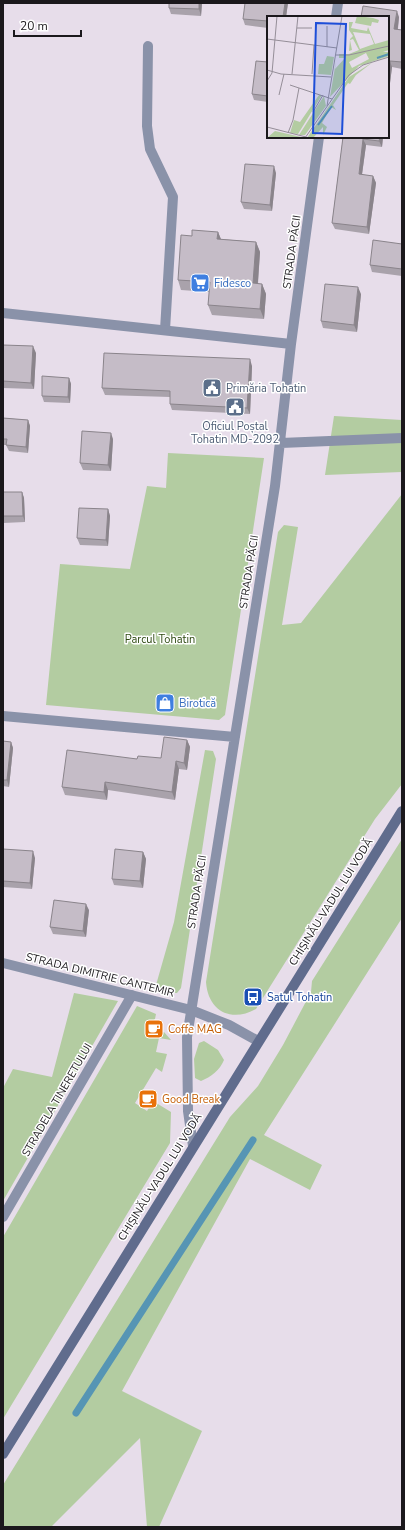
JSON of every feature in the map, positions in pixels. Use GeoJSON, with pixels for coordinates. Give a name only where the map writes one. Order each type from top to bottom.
{"type":"FeatureCollection","features":[{"type":"Feature","properties":{"kind":"main road","name":"CHIȘINĂU-VADUL LUI VODĂ"},"geometry":{"type":"LineString","coordinates":[[3,1454],[402,811]]}},
{"type":"Feature","properties":{"kind":"street"},"geometry":{"type":"LineString","coordinates":[[336,16],[338,3]]}},
{"type":"Feature","properties":{"kind":"street"},"geometry":{"type":"LineString","coordinates":[[148,46],[147,126],[150,149],[173,197],[165,330]]}},
{"type":"Feature","properties":{"kind":"street","name":"STRADA PĂCII"},"geometry":{"type":"LineString","coordinates":[[193,1146],[188,1111],[187,1086],[187,1037],[190,1010],[281,443],[291,344],[320,138]]}},
{"type":"Feature","properties":{"kind":"street"},"geometry":{"type":"LineString","coordinates":[[3,313],[291,344]]}},
{"type":"Feature","properties":{"kind":"street"},"geometry":{"type":"LineString","coordinates":[[281,443],[402,438]]}},
{"type":"Feature","properties":{"kind":"street"},"geometry":{"type":"LineString","coordinates":[[3,716],[235,737]]}},
{"type":"Feature","properties":{"kind":"street","name":"STRADA DIMITRIE CANTEMIR"},"geometry":{"type":"LineString","coordinates":[[3,963],[190,1010]]}},
{"type":"Feature","properties":{"kind":"street","name":"STRADELA TINERETULUI"},"geometry":{"type":"LineString","coordinates":[[3,1217],[132,996]]}},
{"type":"Feature","properties":{"kind":"street"},"geometry":{"type":"LineString","coordinates":[[190,1010],[228,1025],[258,1041]]}},
{"type":"Feature","properties":{"kind":"green space"},"geometry":{"type":"Polygon","coordinates":[[[334,416],[402,420],[402,472],[325,475],[334,416]]]}},
{"type":"Feature","properties":{"kind":"green space","name":"Parcul Tohatin"},"geometry":{"type":"Polygon","coordinates":[[[168,453],[264,458],[225,715],[219,720],[46,705],[60,564],[130,569],[147,486],[166,488],[168,453]]]}},
{"type":"Feature","properties":{"kind":"green space"},"geometry":{"type":"Polygon","coordinates":[[[402,494],[402,784],[375,819],[256,1009],[238,1015],[222,1012],[211,1000],[206,982],[278,532],[284,525],[298,527],[282,625],[301,623],[402,494]]]}},
{"type":"Feature","properties":{"kind":"green space"},"geometry":{"type":"Polygon","coordinates":[[[205,750],[213,751],[216,759],[181,988],[177,993],[154,992],[174,922],[205,750]]]}},
{"type":"Feature","properties":{"kind":"green space"},"geometry":{"type":"Polygon","coordinates":[[[402,839],[402,918],[264,1135],[322,1165],[310,1190],[250,1159],[122,1391],[202,1431],[159,1527],[147,1527],[140,1438],[51,1527],[3,1527],[3,1485],[230,1117],[258,1086],[283,1045],[311,992],[312,981],[402,839]]]}},
{"type":"Feature","properties":{"kind":"green space"},"geometry":{"type":"Polygon","coordinates":[[[74,993],[118,1001],[3,1201],[3,1088],[13,1069],[52,1077],[74,993]]]}},
{"type":"Feature","properties":{"kind":"green space"},"geometry":{"type":"Polygon","coordinates":[[[137,1006],[156,1014],[155,1019],[146,1026],[154,1038],[164,1032],[171,1040],[159,1038],[156,1052],[167,1054],[162,1072],[156,1068],[135,1103],[147,1111],[153,1101],[171,1112],[170,1143],[3,1419],[3,1237],[137,1006]]]}},
{"type":"Feature","properties":{"kind":"green space"},"geometry":{"type":"Polygon","coordinates":[[[204,1041],[218,1050],[224,1060],[215,1073],[201,1081],[195,1078],[194,1059],[199,1043],[204,1041]]]}},
{"type":"Feature","properties":{"kind":"building"},"geometry":{"type":"Polygon","coordinates":[[[169,3],[199,3],[199,9],[169,8],[169,3]]]}},
{"type":"Feature","properties":{"kind":"building"},"geometry":{"type":"Polygon","coordinates":[[[245,3],[285,3],[283,16],[267,16],[267,21],[243,19],[245,3]]]}},
{"type":"Feature","properties":{"kind":"building"},"geometry":{"type":"Polygon","coordinates":[[[363,6],[397,11],[394,29],[402,30],[402,62],[390,61],[389,68],[389,16],[361,16],[363,6]]]}},
{"type":"Feature","properties":{"kind":"building"},"geometry":{"type":"Polygon","coordinates":[[[256,61],[267,62],[267,96],[252,94],[256,61]]]}},
{"type":"Feature","properties":{"kind":"building"},"geometry":{"type":"Polygon","coordinates":[[[343,138],[380,138],[379,141],[363,139],[359,174],[373,176],[367,227],[332,223],[343,138]]]}},
{"type":"Feature","properties":{"kind":"building"},"geometry":{"type":"Polygon","coordinates":[[[245,164],[274,166],[270,205],[241,202],[245,164]]]}},
{"type":"Feature","properties":{"kind":"building"},"geometry":{"type":"Polygon","coordinates":[[[192,230],[218,232],[217,239],[256,242],[253,283],[262,284],[260,309],[208,305],[210,282],[178,280],[181,235],[192,236],[192,230]]]}},
{"type":"Feature","properties":{"kind":"building"},"geometry":{"type":"Polygon","coordinates":[[[373,240],[402,244],[402,269],[370,265],[373,240]]]}},
{"type":"Feature","properties":{"kind":"building"},"geometry":{"type":"Polygon","coordinates":[[[325,284],[358,287],[354,325],[321,321],[325,284]]]}},
{"type":"Feature","properties":{"kind":"building"},"geometry":{"type":"Polygon","coordinates":[[[3,345],[33,346],[31,383],[3,381],[3,345]]]}},
{"type":"Feature","properties":{"kind":"building"},"geometry":{"type":"Polygon","coordinates":[[[104,353],[250,359],[247,408],[170,404],[170,391],[102,388],[104,353]]]}},
{"type":"Feature","properties":{"kind":"building"},"geometry":{"type":"Polygon","coordinates":[[[42,376],[69,378],[68,397],[42,396],[42,376]]]}},
{"type":"Feature","properties":{"kind":"building"},"geometry":{"type":"Polygon","coordinates":[[[3,418],[28,420],[26,447],[6,445],[7,439],[3,439],[3,418]]]}},
{"type":"Feature","properties":{"kind":"building"},"geometry":{"type":"Polygon","coordinates":[[[82,431],[111,433],[108,465],[80,463],[82,431]]]}},
{"type":"Feature","properties":{"kind":"building"},"geometry":{"type":"Polygon","coordinates":[[[3,492],[22,492],[23,516],[3,516],[3,492]]]}},
{"type":"Feature","properties":{"kind":"building"},"geometry":{"type":"Polygon","coordinates":[[[79,508],[108,509],[106,540],[77,538],[79,508]]]}},
{"type":"Feature","properties":{"kind":"building"},"geometry":{"type":"Polygon","coordinates":[[[164,737],[187,740],[184,763],[176,761],[172,792],[105,782],[104,792],[62,787],[67,750],[137,759],[138,756],[161,758],[164,737]]]}},
{"type":"Feature","properties":{"kind":"building"},"geometry":{"type":"Polygon","coordinates":[[[3,741],[11,742],[7,780],[3,780],[3,741]]]}},
{"type":"Feature","properties":{"kind":"building"},"geometry":{"type":"Polygon","coordinates":[[[3,849],[33,851],[30,883],[3,881],[3,849]]]}},
{"type":"Feature","properties":{"kind":"building"},"geometry":{"type":"Polygon","coordinates":[[[115,849],[143,852],[140,881],[112,879],[115,849]]]}},
{"type":"Feature","properties":{"kind":"building"},"geometry":{"type":"Polygon","coordinates":[[[54,900],[86,904],[83,931],[50,927],[54,900]]]}},
{"type":"Feature","properties":{"kind":"waterway"},"geometry":{"type":"LineString","coordinates":[[76,1413],[253,1140]]}},
{"type":"Feature","properties":{"kind":"place","name":"Fidesco"},"geometry":{"type":"Point","coordinates":[200,283]}},
{"type":"Feature","properties":{"kind":"place","name":"Primăria Tohatin"},"geometry":{"type":"Point","coordinates":[212,388]}},
{"type":"Feature","properties":{"kind":"place","name":"Oficiul Poștal Tohatin MD-2092"},"geometry":{"type":"Point","coordinates":[235,407]}},
{"type":"Feature","properties":{"kind":"place","name":"Birotică"},"geometry":{"type":"Point","coordinates":[165,703]}},
{"type":"Feature","properties":{"kind":"place","name":"Satul Tohatin"},"geometry":{"type":"Point","coordinates":[253,997]}},
{"type":"Feature","properties":{"kind":"place","name":"Coffe MAG"},"geometry":{"type":"Point","coordinates":[154,1029]}},
{"type":"Feature","properties":{"kind":"place","name":"Good Break"},"geometry":{"type":"Point","coordinates":[148,1099]}}]}
